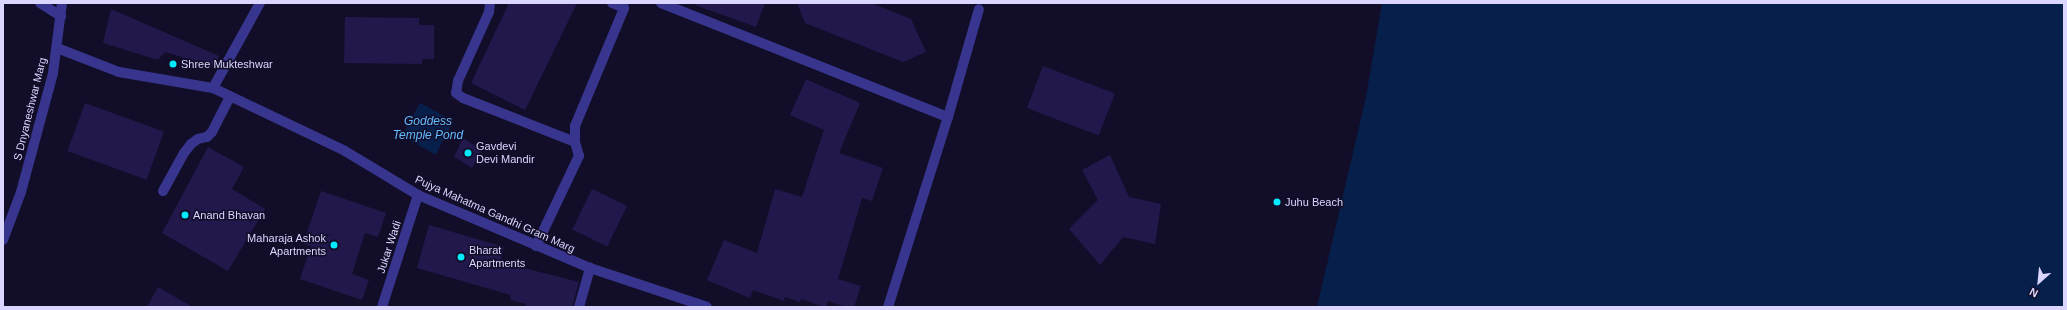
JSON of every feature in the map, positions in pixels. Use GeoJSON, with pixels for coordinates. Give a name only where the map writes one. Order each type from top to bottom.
{"type":"FeatureCollection","features":[{"type":"Feature","properties":{"kind":"street"},"geometry":{"type":"LineString","coordinates":[[40,3],[61,16]]}},
{"type":"Feature","properties":{"kind":"street","name":"S Dnyaneshwar Marg"},"geometry":{"type":"LineString","coordinates":[[3,240],[21,192],[53,73],[62,3]]}},
{"type":"Feature","properties":{"kind":"street"},"geometry":{"type":"LineString","coordinates":[[213,88],[260,3]]}},
{"type":"Feature","properties":{"kind":"street"},"geometry":{"type":"LineString","coordinates":[[490,3],[489,12],[458,81],[456,93],[463,98],[575,142]]}},
{"type":"Feature","properties":{"kind":"street"},"geometry":{"type":"LineString","coordinates":[[536,246],[579,156],[575,142],[575,126],[627,6],[612,3]]}},
{"type":"Feature","properties":{"kind":"street"},"geometry":{"type":"LineString","coordinates":[[661,3],[948,117]]}},
{"type":"Feature","properties":{"kind":"street"},"geometry":{"type":"LineString","coordinates":[[888,307],[948,117],[979,9]]}},
{"type":"Feature","properties":{"kind":"street","name":"Pujya Mahatma Gandhi Gram Marg"},"geometry":{"type":"LineString","coordinates":[[57,48],[119,72],[213,88],[345,152],[418,195],[590,268],[707,307]]}},
{"type":"Feature","properties":{"kind":"street"},"geometry":{"type":"LineString","coordinates":[[163,191],[184,153],[191,144],[198,139],[207,137],[212,132],[230,96]]}},
{"type":"Feature","properties":{"kind":"street","name":"Jukar Wadi"},"geometry":{"type":"LineString","coordinates":[[382,307],[418,195]]}},
{"type":"Feature","properties":{"kind":"street"},"geometry":{"type":"LineString","coordinates":[[579,307],[590,268]]}},
{"type":"Feature","properties":{"kind":"water"},"geometry":{"type":"Polygon","coordinates":[[[1382,3],[2064,3],[2064,307],[1317,307],[1366,97],[1382,3]]]}},
{"type":"Feature","properties":{"kind":"water","name":"Goddess Temple Pond"},"geometry":{"type":"Polygon","coordinates":[[[420,103],[454,121],[436,154],[402,137],[420,103]]]}},
{"type":"Feature","properties":{"kind":"building"},"geometry":{"type":"Polygon","coordinates":[[[509,3],[577,3],[525,110],[471,83],[509,3]]]}},
{"type":"Feature","properties":{"kind":"building"},"geometry":{"type":"Polygon","coordinates":[[[696,3],[765,3],[756,27],[695,5],[696,3]]]}},
{"type":"Feature","properties":{"kind":"building"},"geometry":{"type":"Polygon","coordinates":[[[797,3],[871,3],[911,19],[926,52],[903,62],[805,23],[797,3]]]}},
{"type":"Feature","properties":{"kind":"building"},"geometry":{"type":"Polygon","coordinates":[[[111,9],[219,56],[215,67],[165,52],[158,60],[103,43],[111,9]]]}},
{"type":"Feature","properties":{"kind":"building"},"geometry":{"type":"Polygon","coordinates":[[[345,17],[419,18],[419,25],[434,25],[434,59],[422,59],[422,64],[344,63],[345,17]]]}},
{"type":"Feature","properties":{"kind":"building"},"geometry":{"type":"Polygon","coordinates":[[[1043,66],[1115,94],[1099,136],[1027,108],[1043,66]]]}},
{"type":"Feature","properties":{"kind":"building"},"geometry":{"type":"Polygon","coordinates":[[[806,79],[860,103],[839,153],[883,168],[872,201],[862,198],[838,279],[861,286],[854,307],[846,307],[828,301],[826,307],[824,307],[801,299],[800,302],[785,297],[784,301],[753,290],[750,298],[707,280],[724,240],[757,253],[775,189],[802,197],[824,130],[790,115],[806,79]]]}},
{"type":"Feature","properties":{"kind":"building"},"geometry":{"type":"Polygon","coordinates":[[[85,103],[164,132],[146,180],[68,151],[85,103]]]}},
{"type":"Feature","properties":{"kind":"building","name":"Gavdevi Devi Mandir"},"geometry":{"type":"Polygon","coordinates":[[[463,138],[482,150],[472,168],[454,157],[463,138]]]}},
{"type":"Feature","properties":{"kind":"building"},"geometry":{"type":"Polygon","coordinates":[[[208,147],[244,167],[232,189],[265,209],[228,271],[162,233],[208,147]]]}},
{"type":"Feature","properties":{"kind":"building"},"geometry":{"type":"Polygon","coordinates":[[[1110,155],[1129,197],[1161,204],[1155,244],[1123,237],[1100,265],[1069,229],[1098,200],[1082,170],[1110,155]]]}},
{"type":"Feature","properties":{"kind":"building"},"geometry":{"type":"Polygon","coordinates":[[[592,189],[627,206],[607,247],[572,229],[592,189]]]}},
{"type":"Feature","properties":{"kind":"building","name":"Maharaja Ashok Apartments"},"geometry":{"type":"Polygon","coordinates":[[[321,191],[386,213],[378,237],[365,233],[352,274],[369,280],[362,300],[300,279],[311,246],[303,244],[321,191]]]}},
{"type":"Feature","properties":{"kind":"building"},"geometry":{"type":"Polygon","coordinates":[[[429,225],[504,247],[500,262],[579,282],[572,307],[525,307],[526,304],[510,300],[511,295],[417,268],[429,225]]]}},
{"type":"Feature","properties":{"kind":"building"},"geometry":{"type":"Polygon","coordinates":[[[158,287],[193,307],[147,307],[158,287]]]}},
{"type":"Feature","properties":{"kind":"place","name":"Shree Mukteshwar"},"geometry":{"type":"Point","coordinates":[173,64]}},
{"type":"Feature","properties":{"kind":"place","name":"Gavdevi Devi Mandir"},"geometry":{"type":"Point","coordinates":[468,153]}},
{"type":"Feature","properties":{"kind":"place","name":"Juhu Beach"},"geometry":{"type":"Point","coordinates":[1277,202]}},
{"type":"Feature","properties":{"kind":"place","name":"Anand Bhavan"},"geometry":{"type":"Point","coordinates":[185,215]}},
{"type":"Feature","properties":{"kind":"place","name":"Maharaja Ashok Apartments"},"geometry":{"type":"Point","coordinates":[334,245]}},
{"type":"Feature","properties":{"kind":"place","name":"Bharat Apartments"},"geometry":{"type":"Point","coordinates":[461,257]}}]}
